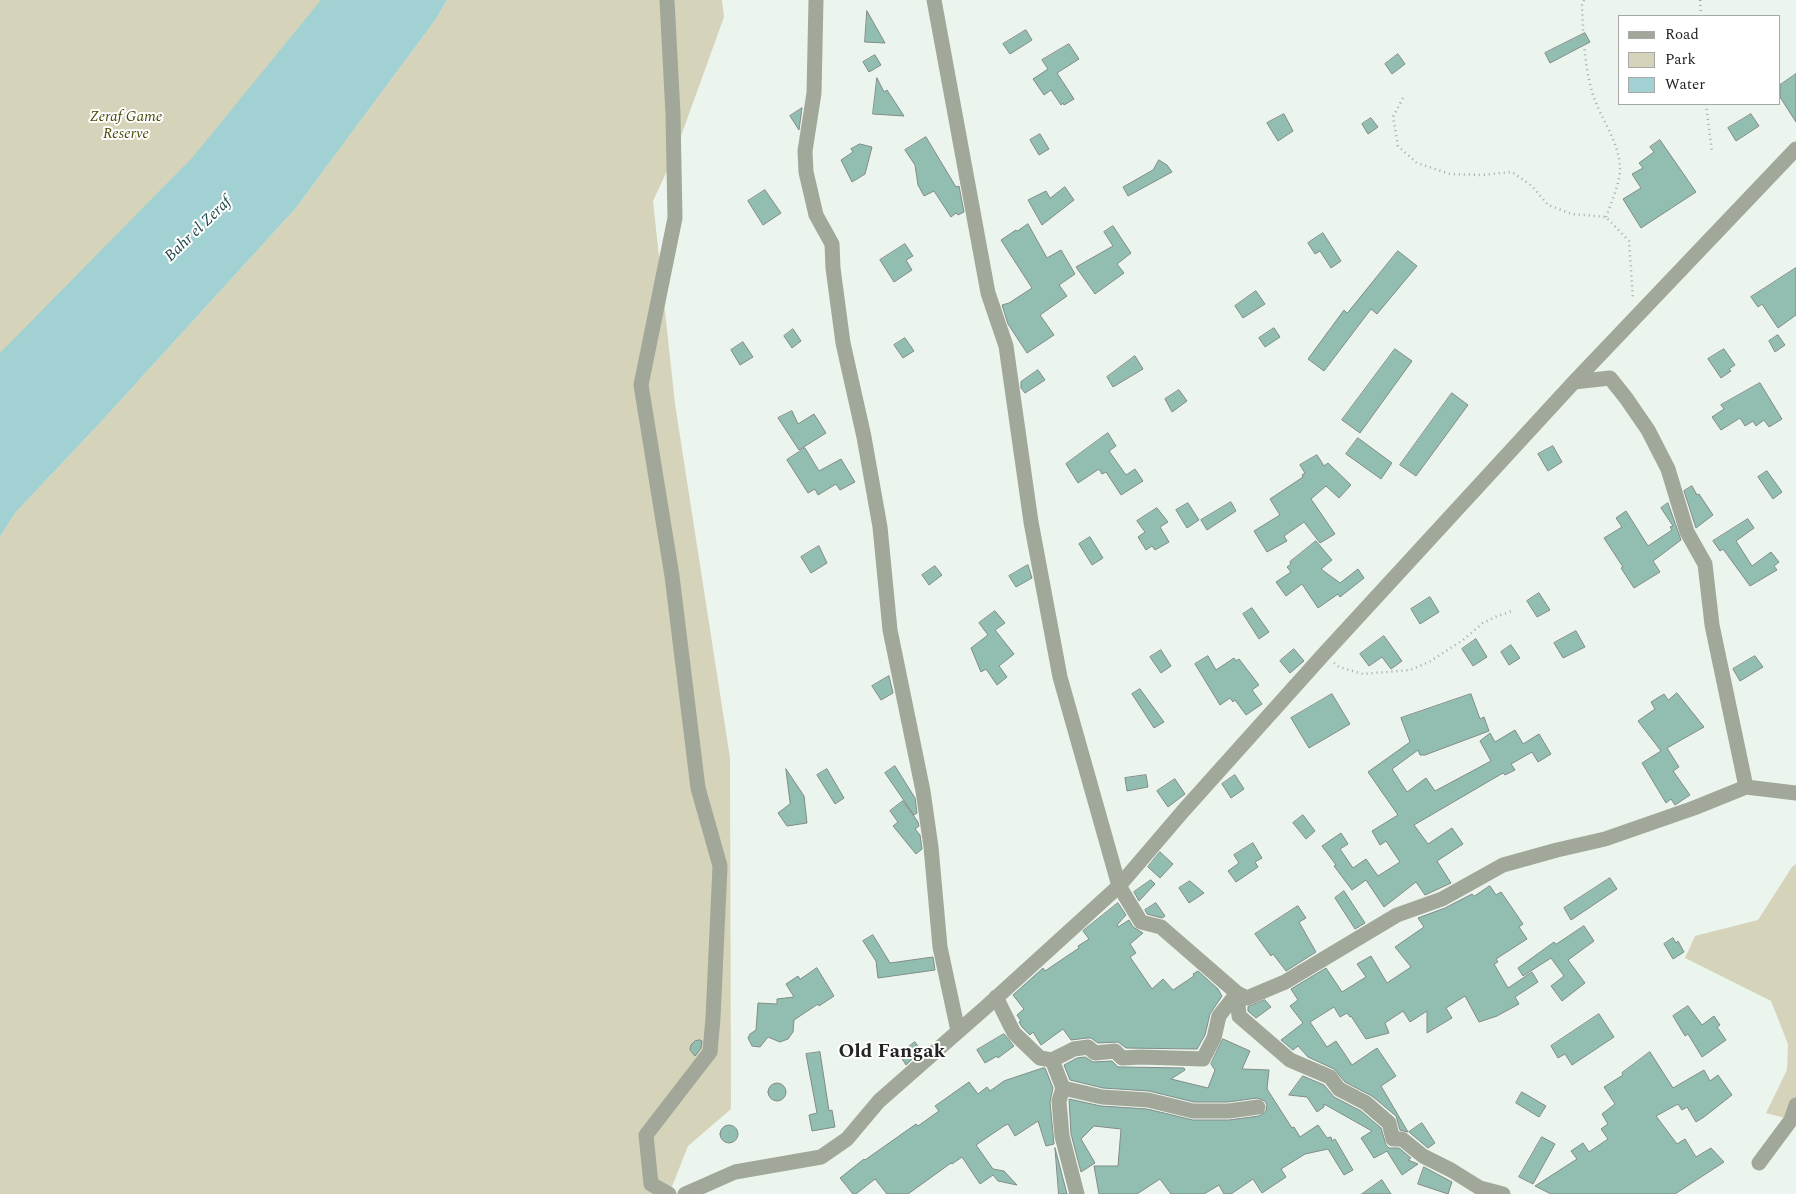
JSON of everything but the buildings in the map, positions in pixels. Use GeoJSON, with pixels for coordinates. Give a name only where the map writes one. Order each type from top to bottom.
{"type":"FeatureCollection","features":[{"type":"Feature","properties":{"kind":"street"},"geometry":{"type":"LineString","coordinates":[[667,0],[674,114],[675,218],[641,385],[672,576],[698,788],[720,866],[710,1052],[646,1135],[651,1184],[669,1194]]}},
{"type":"Feature","properties":{"kind":"street"},"geometry":{"type":"LineString","coordinates":[[816,0],[814,93],[805,151],[806,172],[816,215],[832,244],[833,268],[844,343],[864,437],[880,527],[890,630],[923,791],[940,947],[958,1031]]}},
{"type":"Feature","properties":{"kind":"street"},"geometry":{"type":"LineString","coordinates":[[934,0],[988,293],[1006,346],[1031,522],[1060,678],[1118,886],[1141,922],[1161,927],[1237,993],[1247,998],[1285,982],[1397,914],[1442,899],[1503,865],[1605,839],[1694,808],[1746,787],[1796,793]]}},
{"type":"Feature","properties":{"kind":"street"},"geometry":{"type":"LineString","coordinates":[[685,1194],[735,1172],[821,1157],[847,1139],[879,1101],[996,998],[1118,886],[1323,655],[1574,382],[1796,149]]}},
{"type":"Feature","properties":{"kind":"street"},"geometry":{"type":"LineString","coordinates":[[1574,382],[1610,378],[1648,430],[1668,469],[1687,532],[1705,564],[1712,625],[1746,787]]}},
{"type":"Feature","properties":{"kind":"street"},"geometry":{"type":"LineString","coordinates":[[996,998],[1014,1033],[1040,1058],[1052,1060],[1074,1049],[1088,1047],[1096,1053],[1115,1051],[1122,1058],[1203,1059],[1214,1038],[1219,1016],[1237,993]]}},
{"type":"Feature","properties":{"kind":"street"},"geometry":{"type":"LineString","coordinates":[[1237,993],[1239,1016],[1290,1060],[1330,1077],[1339,1089],[1366,1103],[1388,1123],[1393,1140],[1402,1139],[1423,1156],[1480,1188],[1503,1194]]}},
{"type":"Feature","properties":{"kind":"street"},"geometry":{"type":"LineString","coordinates":[[1052,1060],[1063,1088],[1059,1101],[1062,1136],[1077,1194]]}},
{"type":"Feature","properties":{"kind":"street"},"geometry":{"type":"LineString","coordinates":[[1063,1088],[1102,1097],[1148,1100],[1193,1111],[1228,1112],[1258,1107]]}},
{"type":"Feature","properties":{"kind":"street"},"geometry":{"type":"LineString","coordinates":[[1758,1163],[1791,1120],[1796,1105]]}},
{"type":"Feature","properties":{"kind":"path"},"geometry":{"type":"LineString","coordinates":[[1584,0],[1582,4],[1584,53],[1593,94],[1606,125],[1617,144],[1620,167],[1606,217]]}},
{"type":"Feature","properties":{"kind":"path"},"geometry":{"type":"LineString","coordinates":[[1700,0],[1701,15]]}},
{"type":"Feature","properties":{"kind":"path"},"geometry":{"type":"LineString","coordinates":[[1403,98],[1393,117],[1398,146],[1417,163],[1450,174],[1482,175],[1512,172],[1532,186],[1548,206],[1572,214],[1606,217],[1629,241],[1634,319]]}},
{"type":"Feature","properties":{"kind":"path"},"geometry":{"type":"LineString","coordinates":[[1706,105],[1712,152]]}},
{"type":"Feature","properties":{"kind":"path"},"geometry":{"type":"LineString","coordinates":[[1323,655],[1339,667],[1363,674],[1410,670],[1429,662],[1495,616],[1512,611]]}},
{"type":"Feature","properties":{"kind":"green space","name":"Zeraf Game Reserve"},"geometry":{"type":"Polygon","coordinates":[[[0,0],[382,0],[0,447],[0,0]]]}},
{"type":"Feature","properties":{"kind":"green space"},"geometry":{"type":"Polygon","coordinates":[[[447,0],[722,0],[724,17],[673,158],[653,201],[675,404],[730,758],[731,1109],[688,1146],[669,1194],[0,1194],[0,537],[15,513],[295,209],[436,19],[447,0]]]}},
{"type":"Feature","properties":{"kind":"green space"},"geometry":{"type":"Polygon","coordinates":[[[1796,864],[1796,1121],[1766,1113],[1787,1070],[1788,1044],[1771,1001],[1685,958],[1695,936],[1758,920],[1792,867],[1796,864]]]}},
{"type":"Feature","properties":{"kind":"water","name":"Bahr el Zeraf"},"geometry":{"type":"Polygon","coordinates":[[[321,0],[447,0],[436,19],[295,209],[15,513],[0,537],[0,353],[192,158],[321,0]]]}},
{"type":"Feature","properties":{"kind":"district","name":"Old Fangak"},"geometry":{"type":"Point","coordinates":[892,1053]}}]}
